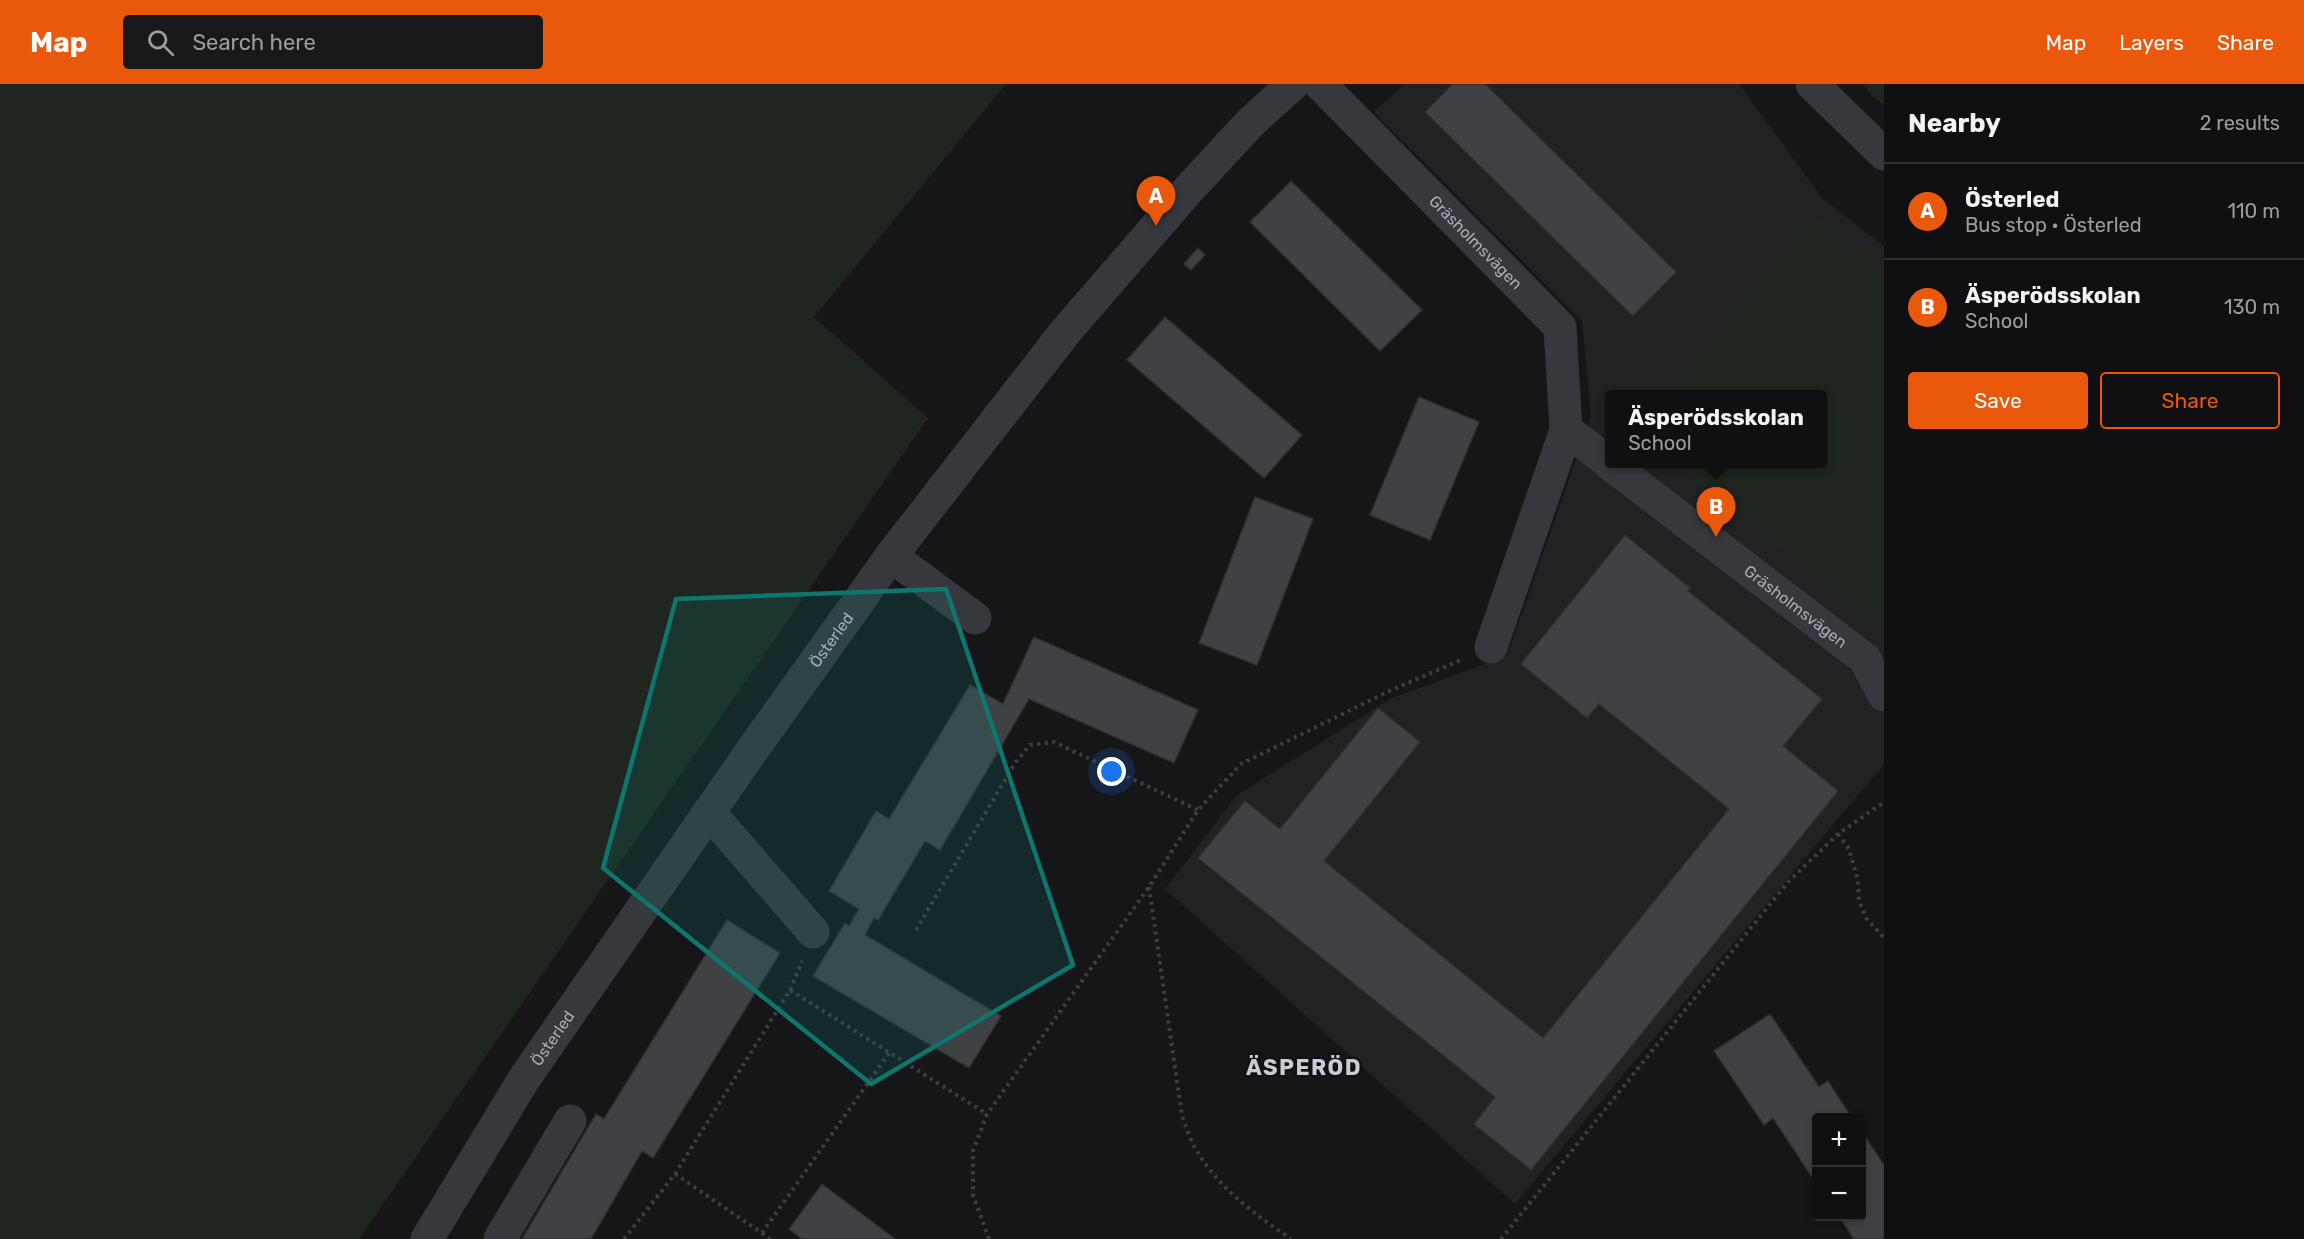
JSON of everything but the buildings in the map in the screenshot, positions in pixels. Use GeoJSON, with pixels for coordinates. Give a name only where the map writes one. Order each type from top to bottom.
{"type":"FeatureCollection","features":[{"type":"Feature","properties":{"kind":"street","name":"Gräsholmsvägen"},"geometry":{"type":"LineString","coordinates":[[1298,84],[1560,327],[1566,430],[1491,648]]}},
{"type":"Feature","properties":{"kind":"street","name":"Österled"},"geometry":{"type":"LineString","coordinates":[[427,1239],[524,1079],[709,812],[891,556],[1074,322],[1189,189],[1251,122],[1298,84]]}},
{"type":"Feature","properties":{"kind":"street"},"geometry":{"type":"LineString","coordinates":[[1812,84],[1884,154]]}},
{"type":"Feature","properties":{"kind":"street","name":"Gräsholmsvägen"},"geometry":{"type":"LineString","coordinates":[[1566,430],[1605,459]]}},
{"type":"Feature","properties":{"kind":"street","name":"Gräsholmsvägen"},"geometry":{"type":"LineString","coordinates":[[1616,468],[1864,659],[1884,695]]}},
{"type":"Feature","properties":{"kind":"street"},"geometry":{"type":"LineString","coordinates":[[891,556],[975,618]]}},
{"type":"Feature","properties":{"kind":"street"},"geometry":{"type":"LineString","coordinates":[[709,812],[813,932]]}},
{"type":"Feature","properties":{"kind":"street"},"geometry":{"type":"LineString","coordinates":[[500,1239],[570,1121]]}},
{"type":"Feature","properties":{"kind":"path"},"geometry":{"type":"LineString","coordinates":[[989,1239],[973,1195],[973,1151],[987,1114],[1149,887],[1198,810],[1241,764],[1387,692],[1491,648]]}},
{"type":"Feature","properties":{"kind":"path"},"geometry":{"type":"LineString","coordinates":[[916,930],[1014,763],[1030,745],[1054,742],[1198,810]]}},
{"type":"Feature","properties":{"kind":"path"},"geometry":{"type":"LineString","coordinates":[[1501,1239],[1787,884],[1838,834],[1884,802]]}},
{"type":"Feature","properties":{"kind":"path"},"geometry":{"type":"LineString","coordinates":[[1838,834],[1849,849],[1858,881],[1859,901],[1866,918],[1884,938]]}},
{"type":"Feature","properties":{"kind":"path"},"geometry":{"type":"LineString","coordinates":[[1149,887],[1182,1116],[1193,1145],[1209,1169],[1231,1193],[1291,1239]]}},
{"type":"Feature","properties":{"kind":"path"},"geometry":{"type":"LineString","coordinates":[[624,1239],[675,1174],[790,990],[987,1114]]}},
{"type":"Feature","properties":{"kind":"path"},"geometry":{"type":"LineString","coordinates":[[762,1233],[889,1053]]}},
{"type":"Feature","properties":{"kind":"path"},"geometry":{"type":"LineString","coordinates":[[675,1174],[770,1239]]}},
{"type":"Feature","properties":{"kind":"highlighted area"},"geometry":{"type":"Polygon","coordinates":[[[946,589],[1073,965],[871,1084],[603,868],[676,599],[946,589]]]}},
{"type":"Feature","properties":{"kind":"shaded area"},"geometry":{"type":"Polygon","coordinates":[[[0,84],[1006,84],[814,317],[928,418],[359,1239],[0,1239],[0,84]]]}},
{"type":"Feature","properties":{"kind":"shaded area"},"geometry":{"type":"Polygon","coordinates":[[[1404,84],[1739,84],[1822,198],[1884,246],[1884,764],[1515,1204],[1165,889],[1237,795],[1392,698],[1507,656],[1591,417],[1582,321],[1374,112],[1404,84]]]}},
{"type":"Feature","properties":{"kind":"shaded area"},"geometry":{"type":"Polygon","coordinates":[[[1863,84],[1884,84],[1884,105],[1872,96],[1863,84]]]}},
{"type":"Feature","properties":{"kind":"shaded area"},"geometry":{"type":"Polygon","coordinates":[[[1813,213],[1884,270],[1884,633],[1680,468],[1827,468],[1827,390],[1668,390],[1813,213]]]}},
{"type":"Feature","properties":{"kind":"place","name":"Österled"},"geometry":{"type":"Point","coordinates":[1156,226]}},
{"type":"Feature","properties":{"kind":"place","name":"Äsperödsskolan"},"geometry":{"type":"Point","coordinates":[1716,537]}},
{"type":"Feature","properties":{"kind":"district","name":"ÄSPERÖD"},"geometry":{"type":"Point","coordinates":[1304,1067]}}]}
